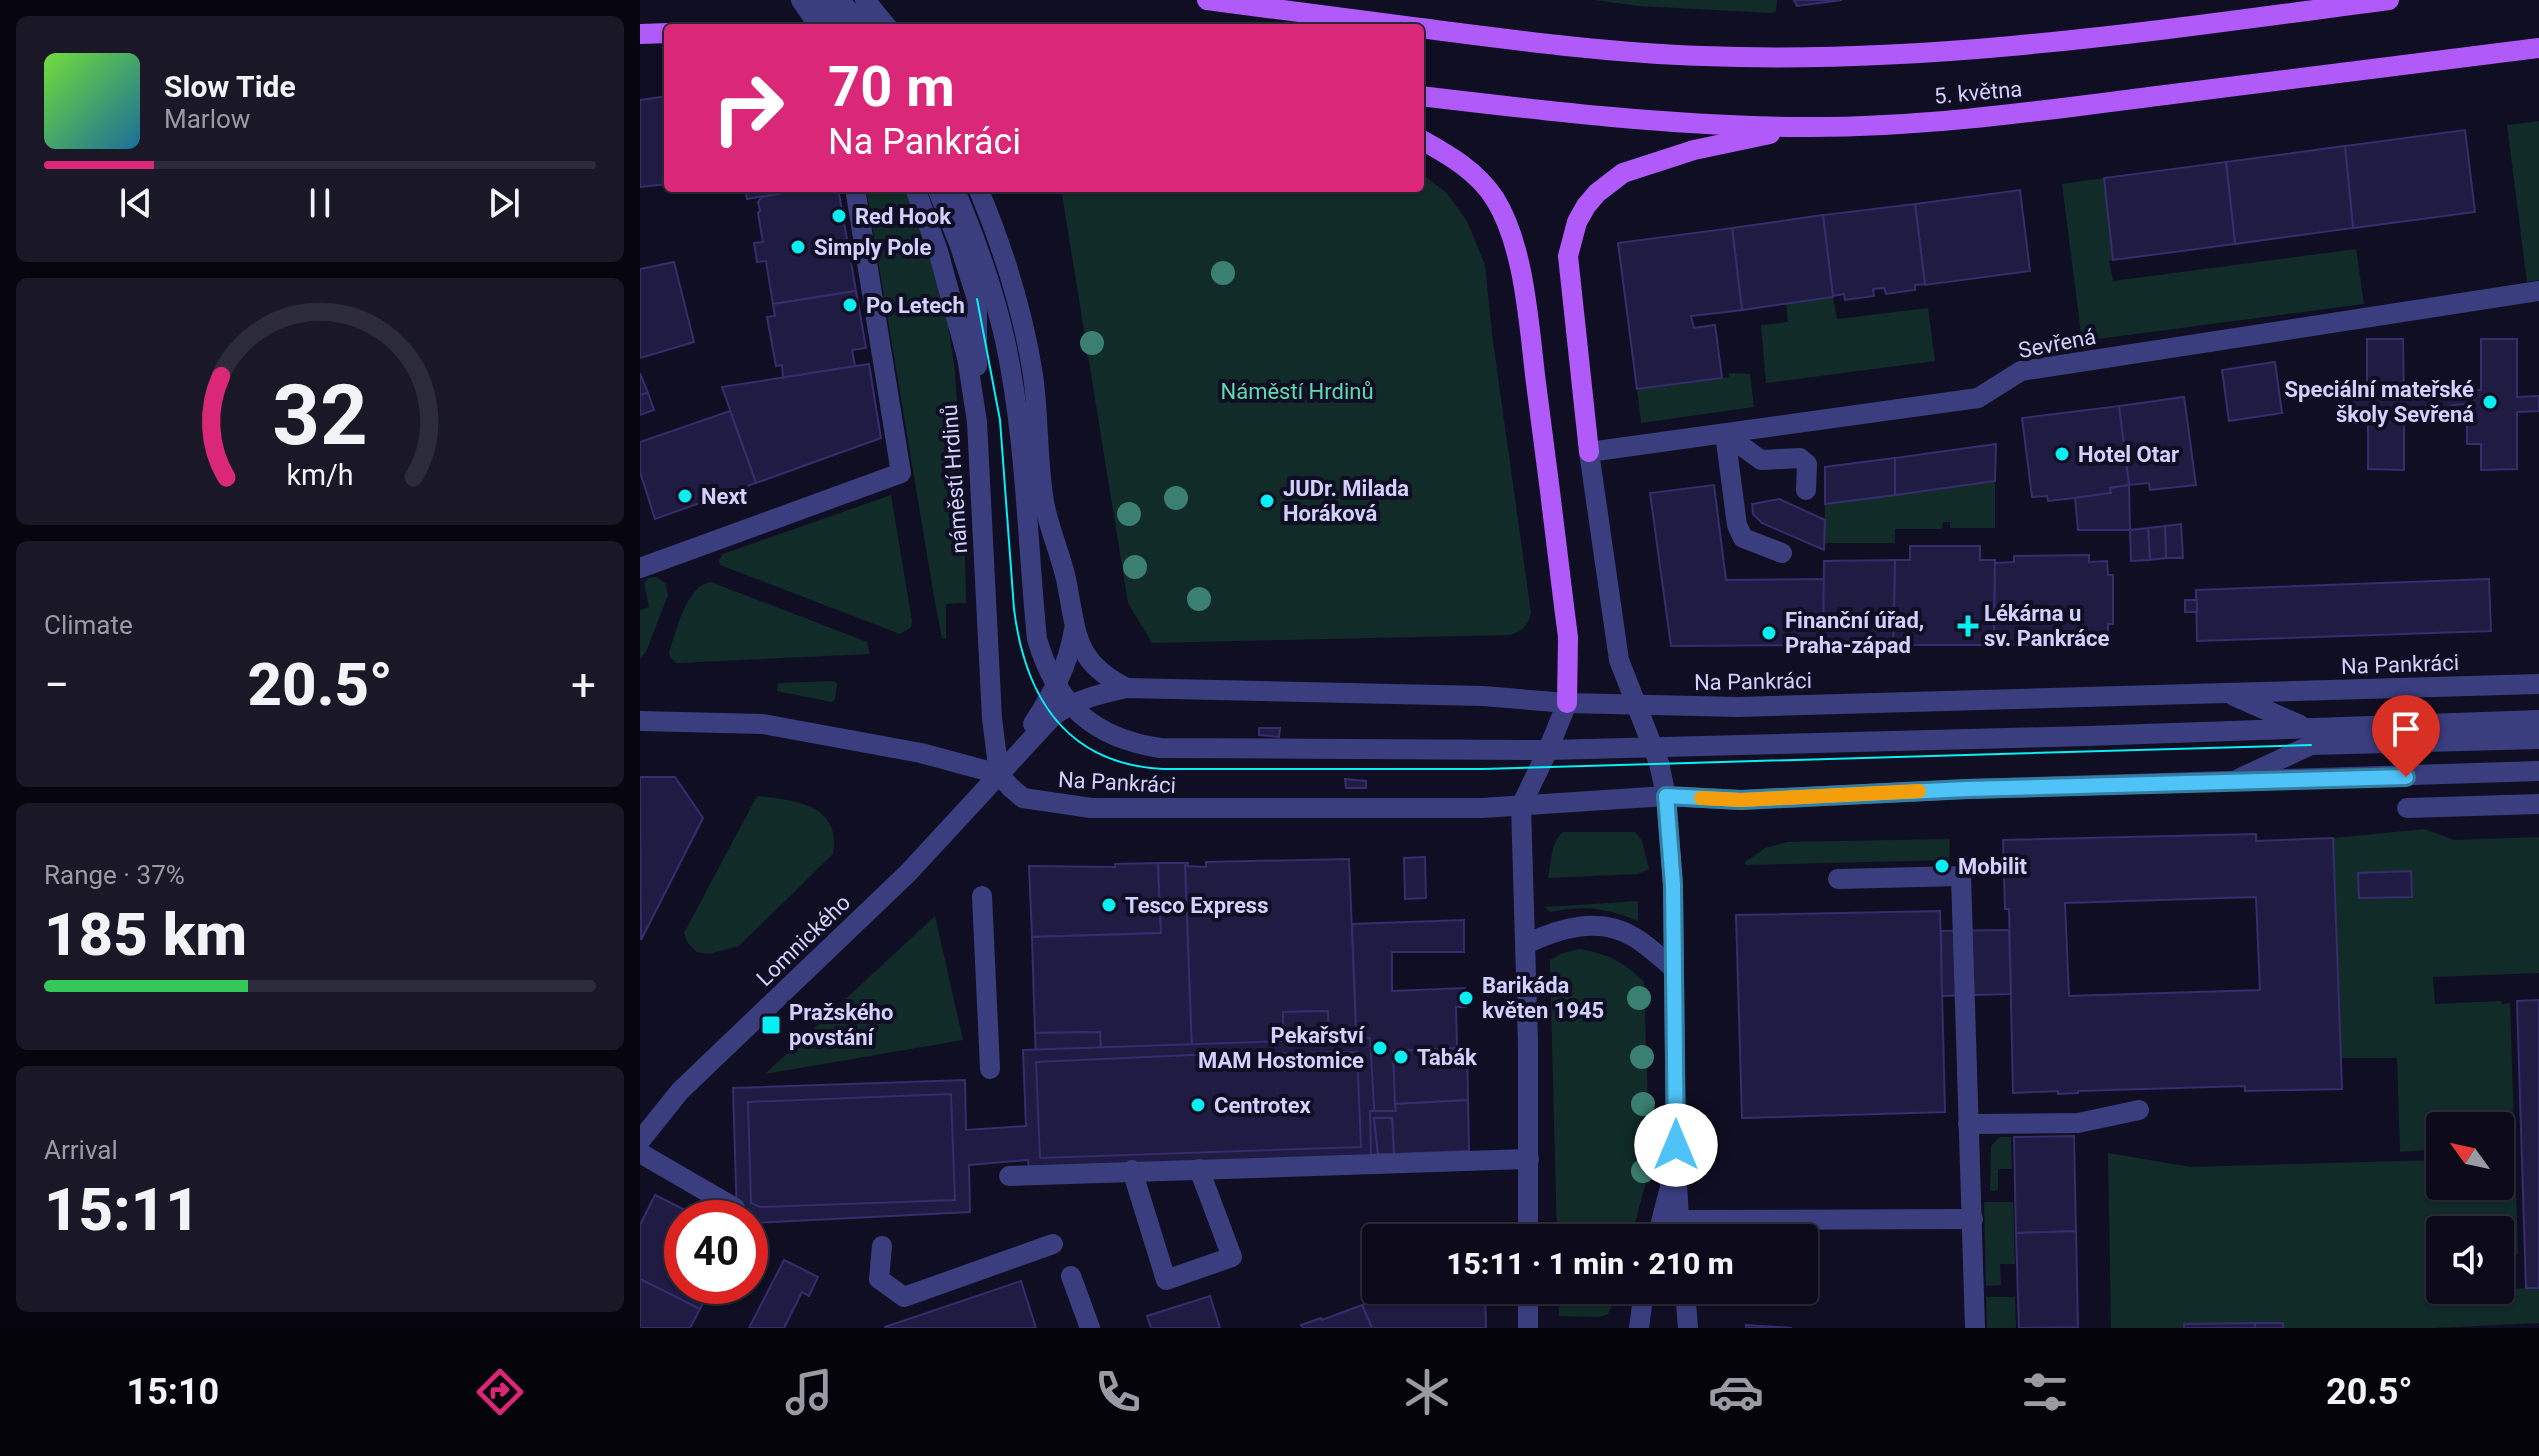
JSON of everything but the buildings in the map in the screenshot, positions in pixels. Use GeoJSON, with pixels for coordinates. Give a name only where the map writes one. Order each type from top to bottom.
{"type":"FeatureCollection","features":[{"type":"Feature","properties":{"kind":"main road","name":"5. května"},"geometry":{"type":"LineString","coordinates":[[1207,0],[1390,24]]}},
{"type":"Feature","properties":{"kind":"main road","name":"5. května"},"geometry":{"type":"LineString","coordinates":[[1424,29],[1505,39],[1701,56],[1872,55],[2071,42],[2389,0]]}},
{"type":"Feature","properties":{"kind":"main road"},"geometry":{"type":"LineString","coordinates":[[640,34],[664,33]]}},
{"type":"Feature","properties":{"kind":"main road","name":"5. května"},"geometry":{"type":"LineString","coordinates":[[1424,96],[1598,116],[1697,124],[1802,127],[1966,119],[2539,48]]}},
{"type":"Feature","properties":{"kind":"main road"},"geometry":{"type":"LineString","coordinates":[[1589,452],[1568,256],[1577,222],[1586,206],[1623,173],[1694,150],[1802,127]]}},
{"type":"Feature","properties":{"kind":"main road"},"geometry":{"type":"LineString","coordinates":[[1424,141],[1450,155],[1482,183],[1501,210],[1513,238],[1533,356],[1568,637],[1567,703]]}},
{"type":"Feature","properties":{"kind":"street"},"geometry":{"type":"LineString","coordinates":[[801,0],[817,24]]}},
{"type":"Feature","properties":{"kind":"street"},"geometry":{"type":"LineString","coordinates":[[818,0],[839,24]]}},
{"type":"Feature","properties":{"kind":"street"},"geometry":{"type":"LineString","coordinates":[[839,0],[860,24]]}},
{"type":"Feature","properties":{"kind":"street"},"geometry":{"type":"LineString","coordinates":[[865,0],[885,24]]}},
{"type":"Feature","properties":{"kind":"street"},"geometry":{"type":"LineString","coordinates":[[640,568],[901,473],[856,192]]}},
{"type":"Feature","properties":{"kind":"street","name":"náměstí Hrdinů"},"geometry":{"type":"LineString","coordinates":[[916,192],[938,251],[967,357],[977,422],[992,718],[999,774]]}},
{"type":"Feature","properties":{"kind":"street"},"geometry":{"type":"LineString","coordinates":[[939,192],[977,299],[977,422]]}},
{"type":"Feature","properties":{"kind":"street"},"geometry":{"type":"LineString","coordinates":[[958,192],[1005,341],[1018,426],[1037,639],[1046,671],[1070,704],[1108,735],[1160,748],[1548,750],[2539,720]]}},
{"type":"Feature","properties":{"kind":"street"},"geometry":{"type":"LineString","coordinates":[[961,192],[993,225]]}},
{"type":"Feature","properties":{"kind":"street"},"geometry":{"type":"LineString","coordinates":[[980,192],[1018,302],[1033,375],[1044,502],[1067,584],[1074,629],[1083,650],[1100,672],[1127,688]]}},
{"type":"Feature","properties":{"kind":"street","name":"Sevřená"},"geometry":{"type":"LineString","coordinates":[[1589,452],[1978,398],[2021,371],[2539,291]]}},
{"type":"Feature","properties":{"kind":"street"},"geometry":{"type":"LineString","coordinates":[[1725,434],[1761,460],[1800,458],[1807,464],[1806,490]]}},
{"type":"Feature","properties":{"kind":"street"},"geometry":{"type":"LineString","coordinates":[[1725,434],[1737,525],[1743,538],[1782,553]]}},
{"type":"Feature","properties":{"kind":"street"},"geometry":{"type":"LineString","coordinates":[[1589,452],[1619,660],[1659,763],[1666,796],[1673,885],[1679,1224]]}},
{"type":"Feature","properties":{"kind":"street"},"geometry":{"type":"LineString","coordinates":[[999,774],[1057,686],[1070,653],[1074,629]]}},
{"type":"Feature","properties":{"kind":"street","name":"Na Pankráci"},"geometry":{"type":"LineString","coordinates":[[999,774],[1053,716],[1070,704],[1085,697],[1127,688],[1483,696],[1567,703],[1738,707],[2539,684]]}},
{"type":"Feature","properties":{"kind":"street"},"geometry":{"type":"LineString","coordinates":[[2227,692],[2307,728]]}},
{"type":"Feature","properties":{"kind":"street"},"geometry":{"type":"LineString","coordinates":[[1528,1224],[1526,944],[1521,806],[1567,703]]}},
{"type":"Feature","properties":{"kind":"street","name":"Na Pankráci"},"geometry":{"type":"LineString","coordinates":[[640,721],[763,724],[921,753],[999,774],[1023,798],[1091,808],[1459,809],[1666,796],[1741,800],[1967,789],[2539,771]]}},
{"type":"Feature","properties":{"kind":"street"},"geometry":{"type":"LineString","coordinates":[[2231,782],[2311,745],[2539,739]]}},
{"type":"Feature","properties":{"kind":"street","name":"Lomnického"},"geometry":{"type":"LineString","coordinates":[[640,1141],[680,1091],[908,873],[999,774]]}},
{"type":"Feature","properties":{"kind":"street"},"geometry":{"type":"LineString","coordinates":[[2407,808],[2539,804]]}},
{"type":"Feature","properties":{"kind":"street"},"geometry":{"type":"LineString","coordinates":[[1838,879],[1961,876],[1975,1328]]}},
{"type":"Feature","properties":{"kind":"street"},"geometry":{"type":"LineString","coordinates":[[982,896],[990,1069]]}},
{"type":"Feature","properties":{"kind":"street"},"geometry":{"type":"LineString","coordinates":[[1526,944],[1552,932],[1579,926],[1608,926],[1634,937],[1674,969]]}},
{"type":"Feature","properties":{"kind":"street"},"geometry":{"type":"LineString","coordinates":[[1968,1124],[2078,1123],[2139,1110]]}},
{"type":"Feature","properties":{"kind":"street"},"geometry":{"type":"LineString","coordinates":[[640,1153],[721,1200]]}},
{"type":"Feature","properties":{"kind":"street"},"geometry":{"type":"LineString","coordinates":[[1009,1176],[1529,1159]]}},
{"type":"Feature","properties":{"kind":"street"},"geometry":{"type":"LineString","coordinates":[[1661,1224],[1676,1164]]}},
{"type":"Feature","properties":{"kind":"street"},"geometry":{"type":"LineString","coordinates":[[1132,1170],[1166,1280],[1232,1257],[1199,1169]]}},
{"type":"Feature","properties":{"kind":"street"},"geometry":{"type":"LineString","coordinates":[[1818,1224],[1973,1219]]}},
{"type":"Feature","properties":{"kind":"street"},"geometry":{"type":"LineString","coordinates":[[882,1246],[879,1279],[904,1297],[1053,1244]]}},
{"type":"Feature","properties":{"kind":"street"},"geometry":{"type":"LineString","coordinates":[[1071,1276],[1090,1328]]}},
{"type":"Feature","properties":{"kind":"street"},"geometry":{"type":"LineString","coordinates":[[1528,1304],[1528,1328]]}},
{"type":"Feature","properties":{"kind":"street"},"geometry":{"type":"LineString","coordinates":[[1639,1328],[1642,1304]]}},
{"type":"Feature","properties":{"kind":"street"},"geometry":{"type":"LineString","coordinates":[[1686,1304],[1688,1328]]}},
{"type":"Feature","properties":{"kind":"green space"},"geometry":{"type":"Polygon","coordinates":[[[1594,0],[1777,0],[1776,12],[1771,13],[1639,6],[1594,0]]]}},
{"type":"Feature","properties":{"kind":"green space"},"geometry":{"type":"Polygon","coordinates":[[[2539,121],[2539,280],[2527,282],[2507,125],[2539,121]]]}},
{"type":"Feature","properties":{"kind":"green space","name":"Náměstí Hrdinů"},"geometry":{"type":"Polygon","coordinates":[[[1424,176],[1446,192],[1467,221],[1485,265],[1531,613],[1527,624],[1510,635],[1152,643],[1128,603],[1062,192],[1424,192],[1424,176]]]}},
{"type":"Feature","properties":{"kind":"green space"},"geometry":{"type":"Polygon","coordinates":[[[2104,178],[2113,281],[2356,249],[2364,304],[2082,341],[2062,184],[2104,178]]]}},
{"type":"Feature","properties":{"kind":"green space"},"geometry":{"type":"Polygon","coordinates":[[[867,192],[907,192],[945,304],[955,372],[966,603],[946,604],[946,638],[942,639],[867,192]]]}},
{"type":"Feature","properties":{"kind":"green space"},"geometry":{"type":"Polygon","coordinates":[[[1833,297],[1837,319],[1928,308],[1935,361],[1766,383],[1761,325],[1788,322],[1786,303],[1833,297]]]}},
{"type":"Feature","properties":{"kind":"green space"},"geometry":{"type":"Polygon","coordinates":[[[1729,373],[1750,374],[1754,407],[1641,423],[1637,389],[1729,377],[1729,373]]]}},
{"type":"Feature","properties":{"kind":"green space"},"geometry":{"type":"Polygon","coordinates":[[[1995,481],[1995,528],[1950,528],[1950,522],[1943,522],[1942,529],[1895,529],[1895,543],[1824,543],[1825,504],[1995,481]]]}},
{"type":"Feature","properties":{"kind":"green space"},"geometry":{"type":"Polygon","coordinates":[[[891,495],[912,621],[911,627],[900,634],[720,565],[723,554],[891,495]]]}},
{"type":"Feature","properties":{"kind":"green space"},"geometry":{"type":"Polygon","coordinates":[[[656,577],[665,583],[668,595],[646,652],[640,658],[640,610],[649,607],[644,583],[648,578],[656,577]]]}},
{"type":"Feature","properties":{"kind":"green space"},"geometry":{"type":"Polygon","coordinates":[[[711,582],[867,642],[870,654],[677,663],[669,653],[683,611],[695,591],[711,582]]]}},
{"type":"Feature","properties":{"kind":"green space"},"geometry":{"type":"Polygon","coordinates":[[[834,681],[837,684],[832,702],[777,691],[778,683],[834,681]]]}},
{"type":"Feature","properties":{"kind":"green space"},"geometry":{"type":"Polygon","coordinates":[[[757,796],[800,803],[823,815],[834,837],[833,854],[739,946],[709,954],[697,952],[684,933],[757,796]]]}},
{"type":"Feature","properties":{"kind":"green space"},"geometry":{"type":"Polygon","coordinates":[[[2425,829],[2454,840],[2539,837],[2539,973],[2433,977],[2435,1004],[2510,1003],[2513,1112],[2426,1112],[2426,1150],[2400,1152],[2397,1058],[2341,1058],[2333,838],[2425,829]],[[2411,872],[2358,873],[2359,898],[2412,897],[2411,872]]]}},
{"type":"Feature","properties":{"kind":"green space"},"geometry":{"type":"Polygon","coordinates":[[[1563,832],[1635,832],[1642,841],[1649,869],[1638,874],[1548,878],[1554,847],[1563,832]]]}},
{"type":"Feature","properties":{"kind":"green space"},"geometry":{"type":"Polygon","coordinates":[[[1950,839],[1949,860],[1745,865],[1765,848],[1787,842],[1950,839]]]}},
{"type":"Feature","properties":{"kind":"green space"},"geometry":{"type":"Polygon","coordinates":[[[1638,901],[1638,921],[1595,909],[1550,912],[1545,907],[1638,901]]]}},
{"type":"Feature","properties":{"kind":"green space"},"geometry":{"type":"Polygon","coordinates":[[[935,916],[963,1040],[765,1074],[935,916]]]}},
{"type":"Feature","properties":{"kind":"green space"},"geometry":{"type":"Polygon","coordinates":[[[1579,949],[1598,953],[1629,969],[1644,982],[1650,1167],[1635,1224],[1557,1224],[1550,960],[1579,949]]]}},
{"type":"Feature","properties":{"kind":"green space"},"geometry":{"type":"Polygon","coordinates":[[[2514,1128],[2518,1254],[2514,1254],[2514,1216],[2426,1216],[2426,1304],[2514,1304],[2514,1289],[2539,1288],[2539,1323],[2434,1328],[2283,1328],[2282,1323],[2111,1328],[2108,1153],[2191,1167],[2426,1160],[2426,1200],[2514,1200],[2514,1128]]]}},
{"type":"Feature","properties":{"kind":"green space"},"geometry":{"type":"Polygon","coordinates":[[[2000,1137],[2011,1137],[2012,1169],[1998,1169],[1998,1190],[1990,1191],[1991,1146],[2000,1137]]]}},
{"type":"Feature","properties":{"kind":"green space"},"geometry":{"type":"Polygon","coordinates":[[[1984,1202],[2013,1202],[2015,1264],[2000,1264],[2001,1285],[1986,1286],[1984,1202]]]}},
{"type":"Feature","properties":{"kind":"green space"},"geometry":{"type":"Polygon","coordinates":[[[1986,1297],[2015,1297],[2016,1328],[1987,1328],[1986,1297]]]}},
{"type":"Feature","properties":{"kind":"green space"},"geometry":{"type":"Polygon","coordinates":[[[1559,1304],[1612,1304],[1608,1314],[1599,1317],[1559,1316],[1559,1304]]]}},
{"type":"Feature","properties":{"kind":"tram line"},"geometry":{"type":"LineString","coordinates":[[977,299],[1000,420],[1014,609],[1028,670],[1040,697],[1056,720],[1076,739],[1100,754],[1129,764],[1163,769],[1482,769],[2311,745]]}},
{"type":"Feature","properties":{"kind":"slow traffic"},"geometry":{"type":"LineString","coordinates":[[1701,798],[1741,800],[1919,791]]}},
{"type":"Feature","properties":{"kind":"place","name":"Red Hook"},"geometry":{"type":"Point","coordinates":[839,216]}},
{"type":"Feature","properties":{"kind":"place","name":"Simply Pole"},"geometry":{"type":"Point","coordinates":[798,247]}},
{"type":"Feature","properties":{"kind":"place","name":"Po Letech"},"geometry":{"type":"Point","coordinates":[850,305]}},
{"type":"Feature","properties":{"kind":"place","name":"Speciální mateřské školy Sevřená"},"geometry":{"type":"Point","coordinates":[2490,402]}},
{"type":"Feature","properties":{"kind":"place","name":"Hotel Otar"},"geometry":{"type":"Point","coordinates":[2062,454]}},
{"type":"Feature","properties":{"kind":"place","name":"Next"},"geometry":{"type":"Point","coordinates":[685,496]}},
{"type":"Feature","properties":{"kind":"place","name":"JUDr. Milada Horáková"},"geometry":{"type":"Point","coordinates":[1267,501]}},
{"type":"Feature","properties":{"kind":"place","name":"Lékárna u sv. Pankráce"},"geometry":{"type":"Point","coordinates":[1968,626]}},
{"type":"Feature","properties":{"kind":"place","name":"Finanční úřad, Praha-západ"},"geometry":{"type":"Point","coordinates":[1769,633]}},
{"type":"Feature","properties":{"kind":"place","name":"Mobilit"},"geometry":{"type":"Point","coordinates":[1942,866]}},
{"type":"Feature","properties":{"kind":"place","name":"Tesco Express"},"geometry":{"type":"Point","coordinates":[1109,905]}},
{"type":"Feature","properties":{"kind":"place","name":"Barikáda květen 1945"},"geometry":{"type":"Point","coordinates":[1466,998]}},
{"type":"Feature","properties":{"kind":"place","name":"Pražského povstání"},"geometry":{"type":"Point","coordinates":[771,1025]}},
{"type":"Feature","properties":{"kind":"place","name":"Pekařství MAM Hostomice"},"geometry":{"type":"Point","coordinates":[1380,1048]}},
{"type":"Feature","properties":{"kind":"place","name":"Tabák"},"geometry":{"type":"Point","coordinates":[1401,1057]}},
{"type":"Feature","properties":{"kind":"place","name":"Centrotex"},"geometry":{"type":"Point","coordinates":[1198,1105]}},
{"type":"Feature","properties":{"kind":"route"},"geometry":{"type":"LineString","coordinates":[[1676,1145],[1673,885],[1666,796],[1741,800],[1967,789],[2406,777]]}}]}
